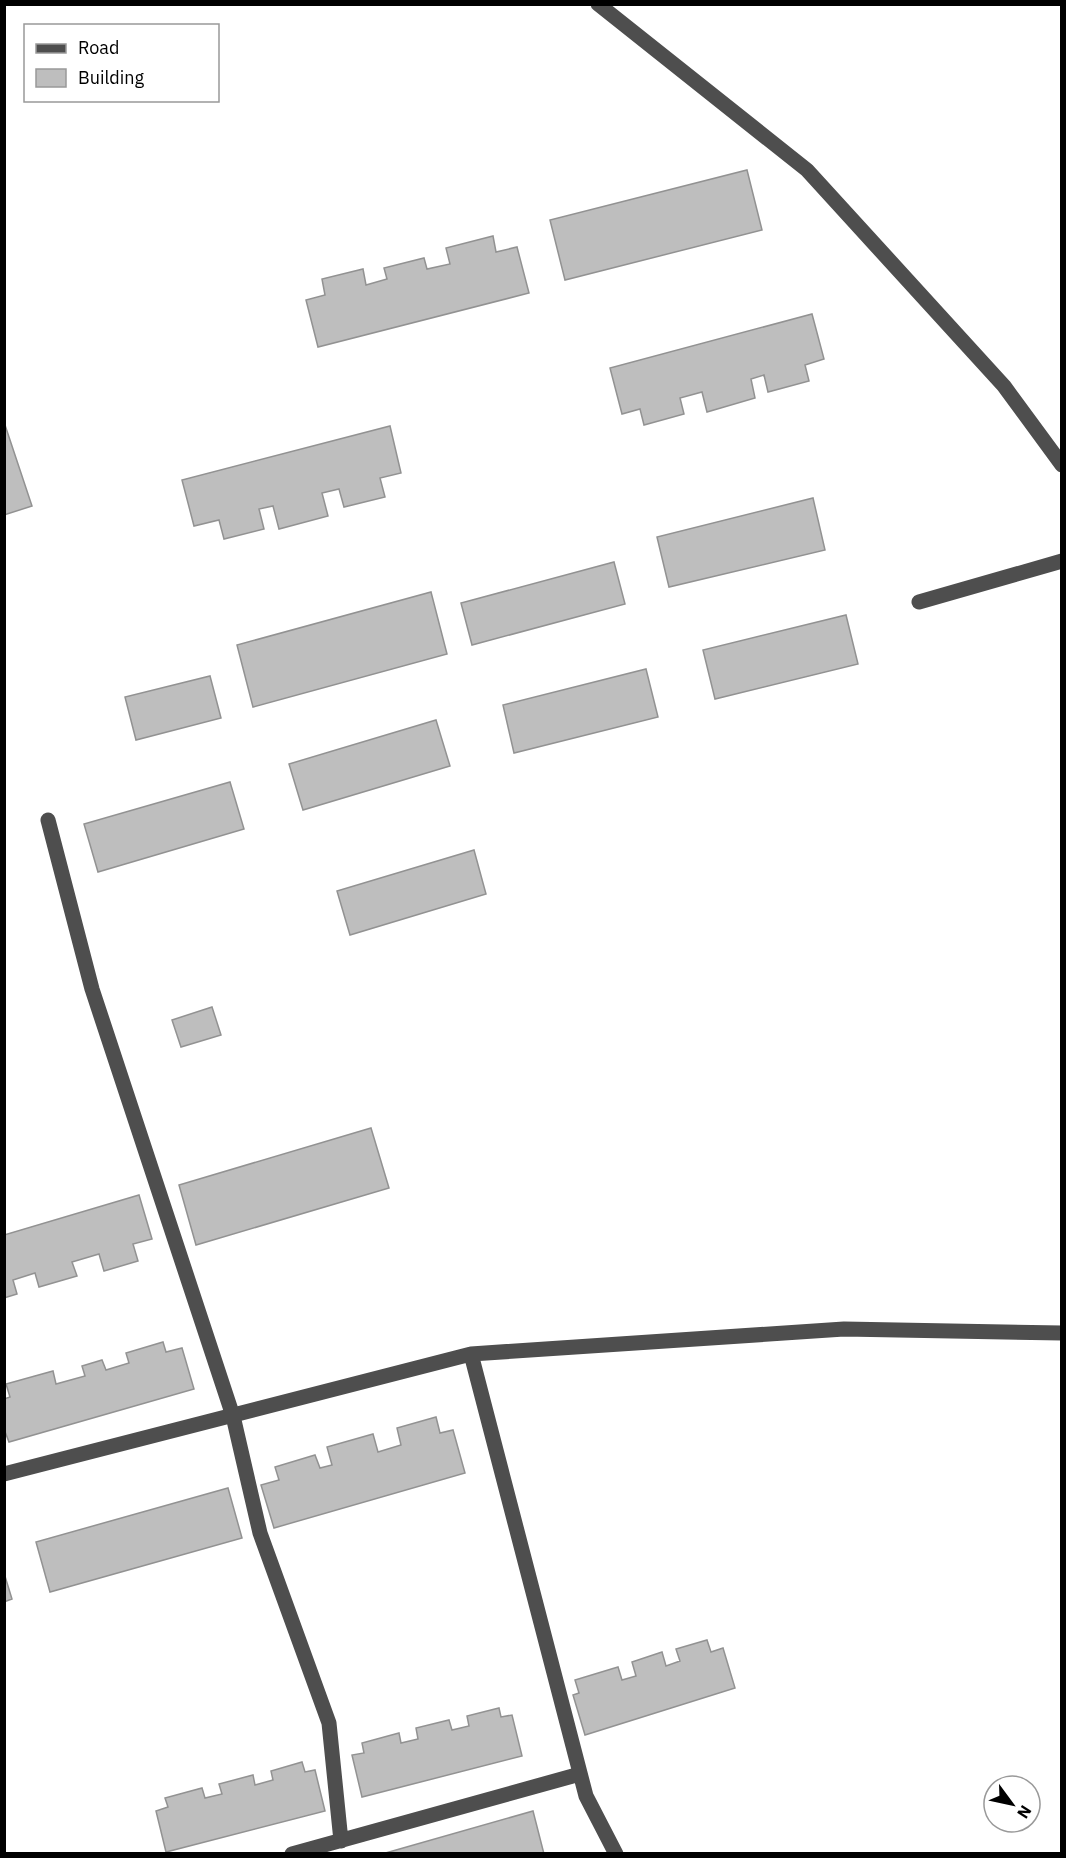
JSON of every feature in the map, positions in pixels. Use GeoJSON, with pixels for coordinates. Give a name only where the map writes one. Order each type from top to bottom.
{"type":"FeatureCollection","features":[{"type":"Feature","properties":{"kind":"lane"},"geometry":{"type":"LineString","coordinates":[[598,4],[807,170],[1004,386],[1062,465]]}},
{"type":"Feature","properties":{"kind":"lane"},"geometry":{"type":"LineString","coordinates":[[919,602],[1062,561]]}},
{"type":"Feature","properties":{"kind":"lane"},"geometry":{"type":"LineString","coordinates":[[48,820],[92,989],[233,1416],[260,1533],[329,1723],[341,1841]]}},
{"type":"Feature","properties":{"kind":"lane"},"geometry":{"type":"LineString","coordinates":[[4,1474],[471,1354],[844,1329],[1062,1333]]}},
{"type":"Feature","properties":{"kind":"lane"},"geometry":{"type":"LineString","coordinates":[[471,1354],[586,1797],[616,1854]]}},
{"type":"Feature","properties":{"kind":"lane"},"geometry":{"type":"LineString","coordinates":[[292,1854],[580,1774]]}},
{"type":"Feature","properties":{"kind":"building"},"geometry":{"type":"Polygon","coordinates":[[[747,170],[762,230],[565,280],[550,220],[747,170]]]}},
{"type":"Feature","properties":{"kind":"building"},"geometry":{"type":"Polygon","coordinates":[[[493,236],[496,252],[517,247],[529,293],[318,347],[306,300],[325,295],[322,279],[363,269],[366,285],[387,279],[384,268],[424,258],[427,269],[450,264],[446,248],[493,236]]]}},
{"type":"Feature","properties":{"kind":"building"},"geometry":{"type":"Polygon","coordinates":[[[812,314],[824,359],[805,365],[809,381],[768,392],[764,375],[751,379],[755,398],[707,412],[702,392],[680,398],[684,414],[644,425],[640,409],[622,414],[610,368],[812,314]]]}},
{"type":"Feature","properties":{"kind":"building"},"geometry":{"type":"Polygon","coordinates":[[[4,422],[32,506],[4,515],[4,422]]]}},
{"type":"Feature","properties":{"kind":"building"},"geometry":{"type":"Polygon","coordinates":[[[390,426],[401,473],[380,478],[385,497],[344,507],[339,489],[322,493],[328,516],[279,529],[273,506],[259,509],[264,529],[224,539],[219,520],[194,526],[182,480],[390,426]]]}},
{"type":"Feature","properties":{"kind":"building"},"geometry":{"type":"Polygon","coordinates":[[[813,498],[825,550],[669,587],[657,537],[813,498]]]}},
{"type":"Feature","properties":{"kind":"building"},"geometry":{"type":"Polygon","coordinates":[[[614,562],[625,604],[472,645],[461,603],[614,562]]]}},
{"type":"Feature","properties":{"kind":"building"},"geometry":{"type":"Polygon","coordinates":[[[431,592],[447,654],[253,707],[237,645],[431,592]]]}},
{"type":"Feature","properties":{"kind":"building"},"geometry":{"type":"Polygon","coordinates":[[[846,615],[858,664],[715,699],[703,650],[846,615]]]}},
{"type":"Feature","properties":{"kind":"building"},"geometry":{"type":"Polygon","coordinates":[[[646,669],[658,717],[514,753],[503,705],[646,669]]]}},
{"type":"Feature","properties":{"kind":"building"},"geometry":{"type":"Polygon","coordinates":[[[210,676],[221,718],[136,740],[125,697],[210,676]]]}},
{"type":"Feature","properties":{"kind":"building"},"geometry":{"type":"Polygon","coordinates":[[[436,720],[450,766],[303,810],[289,764],[436,720]]]}},
{"type":"Feature","properties":{"kind":"building"},"geometry":{"type":"Polygon","coordinates":[[[230,782],[244,829],[98,872],[84,824],[230,782]]]}},
{"type":"Feature","properties":{"kind":"building"},"geometry":{"type":"Polygon","coordinates":[[[474,850],[486,894],[350,935],[337,891],[474,850]]]}},
{"type":"Feature","properties":{"kind":"building"},"geometry":{"type":"Polygon","coordinates":[[[212,1007],[221,1035],[181,1047],[172,1020],[212,1007]]]}},
{"type":"Feature","properties":{"kind":"building"},"geometry":{"type":"Polygon","coordinates":[[[371,1128],[389,1188],[196,1245],[179,1185],[371,1128]]]}},
{"type":"Feature","properties":{"kind":"building"},"geometry":{"type":"Polygon","coordinates":[[[139,1195],[152,1239],[133,1244],[138,1261],[104,1271],[99,1254],[72,1262],[77,1276],[39,1287],[35,1273],[13,1280],[17,1294],[4,1298],[4,1235],[139,1195]]]}},
{"type":"Feature","properties":{"kind":"building"},"geometry":{"type":"Polygon","coordinates":[[[163,1342],[166,1352],[182,1348],[194,1389],[9,1442],[4,1429],[4,1399],[10,1397],[6,1384],[53,1371],[56,1384],[85,1376],[82,1366],[102,1360],[106,1370],[129,1363],[126,1353],[163,1342]]]}},
{"type":"Feature","properties":{"kind":"building"},"geometry":{"type":"Polygon","coordinates":[[[436,1417],[440,1433],[453,1430],[465,1473],[274,1528],[261,1485],[279,1480],[275,1467],[315,1455],[320,1468],[332,1465],[327,1447],[373,1434],[378,1452],[401,1445],[397,1428],[436,1417]]]}},
{"type":"Feature","properties":{"kind":"building"},"geometry":{"type":"Polygon","coordinates":[[[228,1488],[242,1538],[50,1592],[36,1542],[228,1488]]]}},
{"type":"Feature","properties":{"kind":"building"},"geometry":{"type":"Polygon","coordinates":[[[4,1573],[12,1599],[4,1602],[4,1573]]]}},
{"type":"Feature","properties":{"kind":"building"},"geometry":{"type":"Polygon","coordinates":[[[707,1640],[711,1652],[723,1648],[735,1688],[585,1735],[573,1695],[579,1693],[575,1680],[618,1667],[622,1680],[636,1676],[632,1662],[662,1652],[666,1666],[680,1661],[676,1649],[707,1640]]]}},
{"type":"Feature","properties":{"kind":"building"},"geometry":{"type":"Polygon","coordinates":[[[499,1708],[501,1717],[512,1715],[522,1756],[362,1797],[352,1755],[364,1753],[362,1743],[399,1733],[401,1743],[418,1739],[416,1728],[449,1720],[452,1730],[469,1726],[467,1716],[499,1708]]]}},
{"type":"Feature","properties":{"kind":"building"},"geometry":{"type":"Polygon","coordinates":[[[302,1762],[305,1772],[315,1770],[325,1811],[166,1852],[156,1811],[168,1807],[165,1798],[202,1788],[205,1798],[222,1794],[219,1784],[253,1775],[255,1785],[273,1780],[271,1771],[302,1762]]]}},
{"type":"Feature","properties":{"kind":"building"},"geometry":{"type":"Polygon","coordinates":[[[533,1811],[544,1854],[382,1854],[533,1811]]]}}]}
